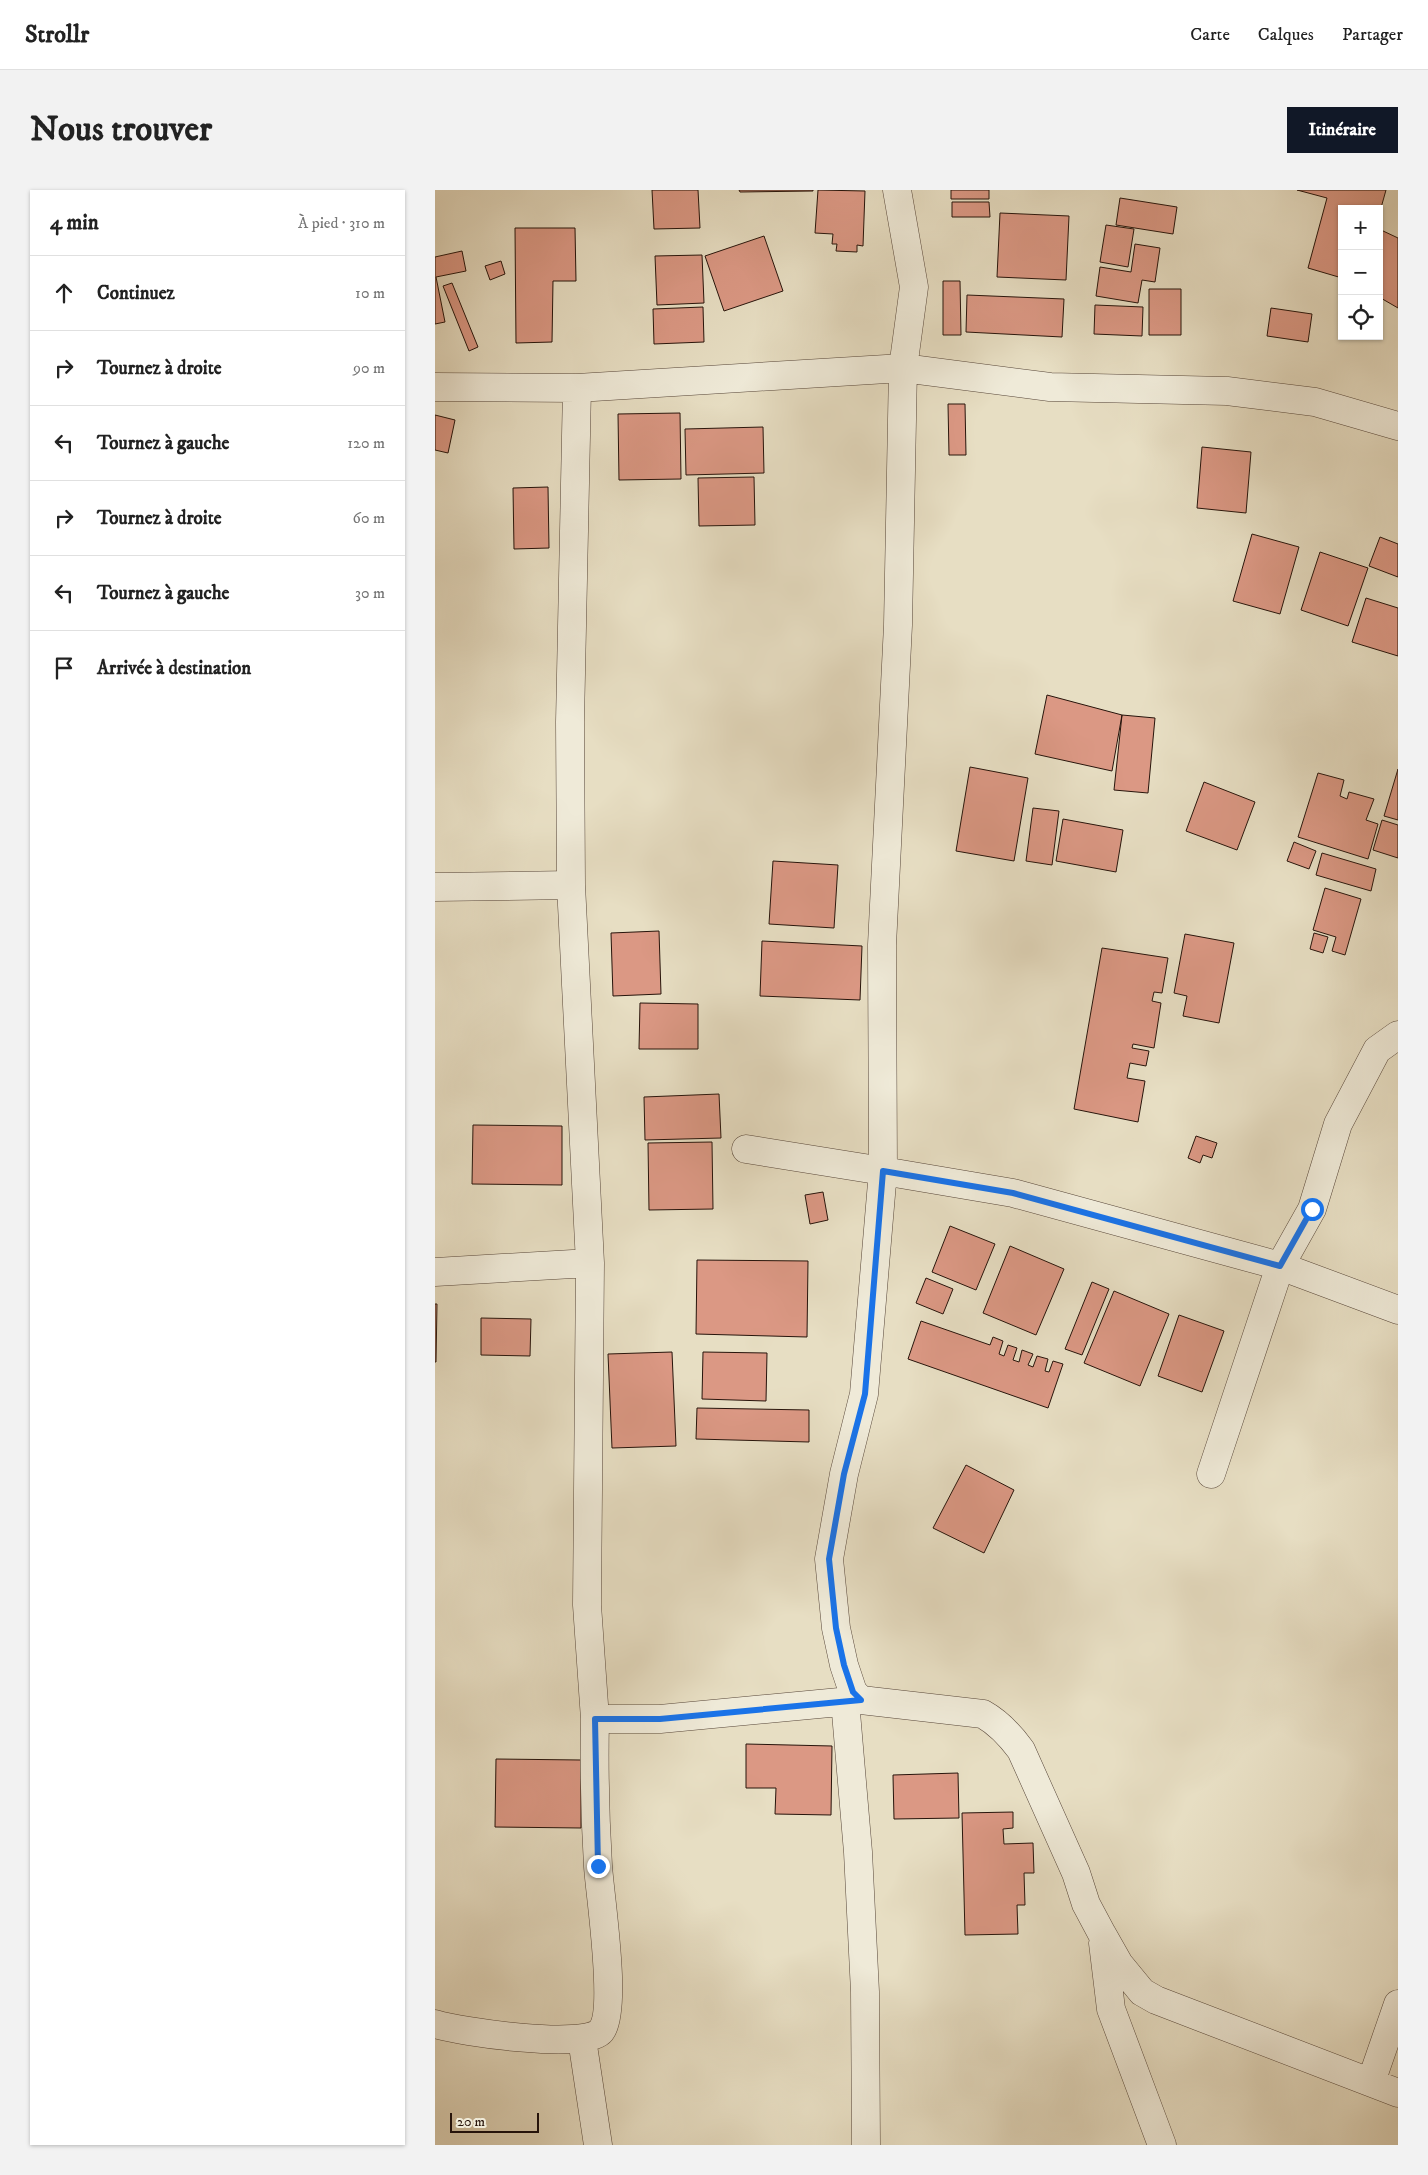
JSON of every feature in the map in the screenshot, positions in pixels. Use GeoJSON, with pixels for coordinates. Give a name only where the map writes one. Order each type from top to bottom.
{"type":"FeatureCollection","features":[{"type":"Feature","properties":{"kind":"street"},"geometry":{"type":"LineString","coordinates":[[866,2145],[865,1992],[853,1700],[836,1628],[829,1559],[844,1474],[865,1394],[883,1171],[881,944],[898,625],[903,368],[914,287],[897,190]]}},
{"type":"Feature","properties":{"kind":"street"},"geometry":{"type":"LineString","coordinates":[[435,387],[577,388],[903,368],[1050,387],[1227,391],[1315,402],[1398,426]]}},
{"type":"Feature","properties":{"kind":"street"},"geometry":{"type":"LineString","coordinates":[[435,2024],[454,2030],[525,2038],[582,2039],[595,2037],[603,2029],[609,2000],[605,1932],[598,1866],[595,1719],[587,1605],[590,1263],[571,885],[570,722],[577,388]]}},
{"type":"Feature","properties":{"kind":"street"},"geometry":{"type":"LineString","coordinates":[[435,887],[571,885]]}},
{"type":"Feature","properties":{"kind":"street"},"geometry":{"type":"LineString","coordinates":[[1211,1474],[1280,1266],[1312,1209],[1338,1124],[1377,1050],[1398,1035]]}},
{"type":"Feature","properties":{"kind":"street"},"geometry":{"type":"LineString","coordinates":[[746,1149],[1013,1193],[1280,1266],[1398,1310]]}},
{"type":"Feature","properties":{"kind":"street"},"geometry":{"type":"LineString","coordinates":[[435,1272],[590,1263]]}},
{"type":"Feature","properties":{"kind":"street"},"geometry":{"type":"LineString","coordinates":[[595,1719],[660,1719],[853,1700],[983,1714],[995,1720],[1010,1734],[1021,1750],[1076,1873],[1086,1904],[1119,1964],[1142,1992],[1156,2000],[1398,2093]]}},
{"type":"Feature","properties":{"kind":"street"},"geometry":{"type":"LineString","coordinates":[[1102,1934],[1111,2009],[1162,2145]]}},
{"type":"Feature","properties":{"kind":"street"},"geometry":{"type":"LineString","coordinates":[[1371,2082],[1398,2004]]}},
{"type":"Feature","properties":{"kind":"street"},"geometry":{"type":"LineString","coordinates":[[582,2039],[599,2145]]}},
{"type":"Feature","properties":{"kind":"building"},"geometry":{"type":"Polygon","coordinates":[[[652,190],[698,190],[700,228],[654,229],[652,190]]]}},
{"type":"Feature","properties":{"kind":"building"},"geometry":{"type":"Polygon","coordinates":[[[739,190],[813,190],[813,191],[740,192],[739,190]]]}},
{"type":"Feature","properties":{"kind":"building"},"geometry":{"type":"Polygon","coordinates":[[[818,190],[865,191],[863,246],[857,245],[857,252],[836,251],[837,244],[832,244],[833,234],[815,233],[818,190]]]}},
{"type":"Feature","properties":{"kind":"building"},"geometry":{"type":"Polygon","coordinates":[[[951,190],[989,190],[989,199],[951,199],[951,190]]]}},
{"type":"Feature","properties":{"kind":"building"},"geometry":{"type":"Polygon","coordinates":[[[1297,190],[1386,190],[1382,205],[1338,205],[1338,277],[1308,268],[1327,198],[1297,190]]]}},
{"type":"Feature","properties":{"kind":"building"},"geometry":{"type":"Polygon","coordinates":[[[1120,198],[1177,207],[1173,234],[1116,225],[1120,198]]]}},
{"type":"Feature","properties":{"kind":"building"},"geometry":{"type":"Polygon","coordinates":[[[952,202],[989,202],[990,217],[952,217],[952,202]]]}},
{"type":"Feature","properties":{"kind":"building"},"geometry":{"type":"Polygon","coordinates":[[[1000,213],[1069,216],[1066,280],[997,277],[1000,213]]]}},
{"type":"Feature","properties":{"kind":"building"},"geometry":{"type":"Polygon","coordinates":[[[1106,225],[1134,229],[1128,267],[1100,262],[1106,225]]]}},
{"type":"Feature","properties":{"kind":"building"},"geometry":{"type":"Polygon","coordinates":[[[515,228],[575,228],[576,281],[553,281],[552,342],[516,343],[515,228]]]}},
{"type":"Feature","properties":{"kind":"building"},"geometry":{"type":"Polygon","coordinates":[[[1383,231],[1398,238],[1398,308],[1383,299],[1383,231]]]}},
{"type":"Feature","properties":{"kind":"building"},"geometry":{"type":"Polygon","coordinates":[[[764,236],[783,291],[724,311],[705,256],[764,236]]]}},
{"type":"Feature","properties":{"kind":"building"},"geometry":{"type":"Polygon","coordinates":[[[1135,244],[1160,248],[1155,282],[1142,280],[1138,303],[1096,296],[1100,267],[1131,272],[1135,244]]]}},
{"type":"Feature","properties":{"kind":"building"},"geometry":{"type":"Polygon","coordinates":[[[462,251],[466,271],[436,277],[445,322],[435,324],[435,257],[462,251]]]}},
{"type":"Feature","properties":{"kind":"building"},"geometry":{"type":"Polygon","coordinates":[[[702,255],[704,303],[657,305],[655,256],[702,255]]]}},
{"type":"Feature","properties":{"kind":"building"},"geometry":{"type":"Polygon","coordinates":[[[501,261],[505,274],[490,280],[485,266],[501,261]]]}},
{"type":"Feature","properties":{"kind":"building"},"geometry":{"type":"Polygon","coordinates":[[[943,281],[960,281],[961,335],[943,335],[943,281]]]}},
{"type":"Feature","properties":{"kind":"building"},"geometry":{"type":"Polygon","coordinates":[[[452,283],[478,347],[469,351],[443,286],[452,283]]]}},
{"type":"Feature","properties":{"kind":"building"},"geometry":{"type":"Polygon","coordinates":[[[1149,289],[1181,289],[1181,335],[1149,335],[1149,289]]]}},
{"type":"Feature","properties":{"kind":"building"},"geometry":{"type":"Polygon","coordinates":[[[967,295],[1064,299],[1062,337],[966,332],[967,295]]]}},
{"type":"Feature","properties":{"kind":"building"},"geometry":{"type":"Polygon","coordinates":[[[1095,305],[1143,307],[1142,336],[1094,334],[1095,305]]]}},
{"type":"Feature","properties":{"kind":"building"},"geometry":{"type":"Polygon","coordinates":[[[703,307],[704,342],[654,344],[653,309],[703,307]]]}},
{"type":"Feature","properties":{"kind":"building"},"geometry":{"type":"Polygon","coordinates":[[[1271,308],[1312,314],[1308,342],[1267,336],[1271,308]]]}},
{"type":"Feature","properties":{"kind":"building"},"geometry":{"type":"Polygon","coordinates":[[[948,404],[965,404],[966,455],[949,455],[948,404]]]}},
{"type":"Feature","properties":{"kind":"building"},"geometry":{"type":"Polygon","coordinates":[[[680,413],[681,479],[619,480],[618,414],[680,413]]]}},
{"type":"Feature","properties":{"kind":"building"},"geometry":{"type":"Polygon","coordinates":[[[435,415],[455,420],[448,453],[435,450],[435,415]]]}},
{"type":"Feature","properties":{"kind":"building"},"geometry":{"type":"Polygon","coordinates":[[[763,427],[764,473],[686,475],[685,429],[763,427]]]}},
{"type":"Feature","properties":{"kind":"building"},"geometry":{"type":"Polygon","coordinates":[[[1202,447],[1251,452],[1246,513],[1197,508],[1202,447]]]}},
{"type":"Feature","properties":{"kind":"building"},"geometry":{"type":"Polygon","coordinates":[[[754,477],[755,525],[699,526],[698,478],[754,477]]]}},
{"type":"Feature","properties":{"kind":"building"},"geometry":{"type":"Polygon","coordinates":[[[548,487],[549,548],[514,549],[513,488],[548,487]]]}},
{"type":"Feature","properties":{"kind":"building"},"geometry":{"type":"Polygon","coordinates":[[[1252,534],[1299,547],[1280,614],[1233,601],[1252,534]]]}},
{"type":"Feature","properties":{"kind":"building"},"geometry":{"type":"Polygon","coordinates":[[[1380,537],[1398,544],[1398,577],[1369,566],[1380,537]]]}},
{"type":"Feature","properties":{"kind":"building"},"geometry":{"type":"Polygon","coordinates":[[[1320,552],[1368,568],[1348,626],[1301,610],[1320,552]]]}},
{"type":"Feature","properties":{"kind":"building"},"geometry":{"type":"Polygon","coordinates":[[[1366,598],[1398,608],[1398,656],[1352,642],[1366,598]]]}},
{"type":"Feature","properties":{"kind":"building"},"geometry":{"type":"Polygon","coordinates":[[[1047,695],[1122,715],[1112,771],[1035,754],[1047,695]]]}},
{"type":"Feature","properties":{"kind":"building"},"geometry":{"type":"Polygon","coordinates":[[[1122,715],[1155,718],[1148,793],[1114,790],[1122,715]]]}},
{"type":"Feature","properties":{"kind":"building"},"geometry":{"type":"Polygon","coordinates":[[[970,767],[1028,778],[1014,861],[956,851],[970,767]]]}},
{"type":"Feature","properties":{"kind":"building"},"geometry":{"type":"Polygon","coordinates":[[[1398,769],[1398,820],[1384,816],[1398,769]]]}},
{"type":"Feature","properties":{"kind":"building"},"geometry":{"type":"Polygon","coordinates":[[[1318,773],[1344,780],[1340,796],[1347,799],[1349,792],[1374,799],[1366,820],[1378,824],[1368,859],[1298,837],[1318,773]]]}},
{"type":"Feature","properties":{"kind":"building"},"geometry":{"type":"Polygon","coordinates":[[[1204,782],[1255,802],[1237,850],[1186,831],[1204,782]]]}},
{"type":"Feature","properties":{"kind":"building"},"geometry":{"type":"Polygon","coordinates":[[[1033,808],[1059,811],[1052,865],[1026,861],[1033,808]]]}},
{"type":"Feature","properties":{"kind":"building"},"geometry":{"type":"Polygon","coordinates":[[[1063,819],[1123,830],[1116,872],[1056,861],[1063,819]]]}},
{"type":"Feature","properties":{"kind":"building"},"geometry":{"type":"Polygon","coordinates":[[[1382,820],[1398,825],[1398,858],[1373,850],[1382,820]]]}},
{"type":"Feature","properties":{"kind":"building"},"geometry":{"type":"Polygon","coordinates":[[[1294,842],[1316,851],[1309,869],[1287,861],[1294,842]]]}},
{"type":"Feature","properties":{"kind":"building"},"geometry":{"type":"Polygon","coordinates":[[[1322,853],[1376,869],[1371,891],[1316,875],[1322,853]]]}},
{"type":"Feature","properties":{"kind":"building"},"geometry":{"type":"Polygon","coordinates":[[[773,861],[838,865],[834,928],[769,924],[773,861]]]}},
{"type":"Feature","properties":{"kind":"building"},"geometry":{"type":"Polygon","coordinates":[[[1325,888],[1361,899],[1345,955],[1332,951],[1336,937],[1313,930],[1325,888]]]}},
{"type":"Feature","properties":{"kind":"building"},"geometry":{"type":"Polygon","coordinates":[[[659,931],[661,994],[613,996],[611,933],[659,931]]]}},
{"type":"Feature","properties":{"kind":"building"},"geometry":{"type":"Polygon","coordinates":[[[1314,933],[1328,937],[1323,953],[1310,949],[1314,933]]]}},
{"type":"Feature","properties":{"kind":"building"},"geometry":{"type":"Polygon","coordinates":[[[1185,934],[1234,943],[1219,1023],[1183,1016],[1187,996],[1174,993],[1185,934]]]}},
{"type":"Feature","properties":{"kind":"building"},"geometry":{"type":"Polygon","coordinates":[[[762,941],[862,946],[860,1000],[760,996],[762,941]]]}},
{"type":"Feature","properties":{"kind":"building"},"geometry":{"type":"Polygon","coordinates":[[[1102,948],[1168,958],[1162,993],[1154,992],[1152,1001],[1161,1003],[1154,1048],[1133,1044],[1132,1048],[1149,1051],[1146,1066],[1130,1063],[1127,1078],[1145,1081],[1138,1122],[1074,1109],[1102,948]]]}},
{"type":"Feature","properties":{"kind":"building"},"geometry":{"type":"Polygon","coordinates":[[[640,1003],[698,1004],[698,1049],[639,1049],[640,1003]]]}},
{"type":"Feature","properties":{"kind":"building"},"geometry":{"type":"Polygon","coordinates":[[[719,1094],[721,1138],[645,1140],[644,1097],[719,1094]]]}},
{"type":"Feature","properties":{"kind":"building"},"geometry":{"type":"Polygon","coordinates":[[[473,1125],[562,1126],[562,1185],[472,1184],[473,1125]]]}},
{"type":"Feature","properties":{"kind":"building"},"geometry":{"type":"Polygon","coordinates":[[[1196,1136],[1217,1143],[1212,1158],[1203,1155],[1200,1163],[1188,1158],[1196,1136]]]}},
{"type":"Feature","properties":{"kind":"building"},"geometry":{"type":"Polygon","coordinates":[[[712,1142],[713,1209],[649,1210],[648,1143],[712,1142]]]}},
{"type":"Feature","properties":{"kind":"building"},"geometry":{"type":"Polygon","coordinates":[[[823,1192],[828,1220],[810,1224],[805,1195],[823,1192]]]}},
{"type":"Feature","properties":{"kind":"building"},"geometry":{"type":"Polygon","coordinates":[[[950,1226],[995,1244],[976,1290],[932,1272],[950,1226]]]}},
{"type":"Feature","properties":{"kind":"building"},"geometry":{"type":"Polygon","coordinates":[[[1010,1246],[1064,1269],[1036,1335],[983,1313],[1010,1246]]]}},
{"type":"Feature","properties":{"kind":"building"},"geometry":{"type":"Polygon","coordinates":[[[697,1260],[808,1261],[807,1337],[696,1334],[697,1260]]]}},
{"type":"Feature","properties":{"kind":"building"},"geometry":{"type":"Polygon","coordinates":[[[926,1278],[953,1289],[943,1314],[916,1303],[926,1278]]]}},
{"type":"Feature","properties":{"kind":"building"},"geometry":{"type":"Polygon","coordinates":[[[1092,1282],[1109,1289],[1082,1355],[1065,1349],[1092,1282]]]}},
{"type":"Feature","properties":{"kind":"building"},"geometry":{"type":"Polygon","coordinates":[[[1114,1291],[1169,1314],[1140,1386],[1084,1363],[1114,1291]]]}},
{"type":"Feature","properties":{"kind":"building"},"geometry":{"type":"Polygon","coordinates":[[[435,1304],[437,1304],[436,1362],[435,1362],[435,1304]]]}},
{"type":"Feature","properties":{"kind":"building"},"geometry":{"type":"Polygon","coordinates":[[[1179,1315],[1224,1331],[1202,1392],[1158,1376],[1179,1315]]]}},
{"type":"Feature","properties":{"kind":"building"},"geometry":{"type":"Polygon","coordinates":[[[481,1318],[531,1319],[530,1356],[481,1355],[481,1318]]]}},
{"type":"Feature","properties":{"kind":"building"},"geometry":{"type":"Polygon","coordinates":[[[921,1321],[990,1345],[993,1337],[1003,1341],[999,1354],[1004,1356],[1008,1345],[1017,1348],[1013,1360],[1019,1362],[1022,1350],[1033,1354],[1028,1365],[1033,1367],[1037,1356],[1048,1359],[1045,1371],[1049,1372],[1053,1361],[1063,1364],[1048,1408],[908,1359],[921,1321]]]}},
{"type":"Feature","properties":{"kind":"building"},"geometry":{"type":"Polygon","coordinates":[[[672,1352],[676,1446],[612,1448],[608,1354],[672,1352]]]}},
{"type":"Feature","properties":{"kind":"building"},"geometry":{"type":"Polygon","coordinates":[[[703,1352],[767,1353],[766,1401],[702,1399],[703,1352]]]}},
{"type":"Feature","properties":{"kind":"building"},"geometry":{"type":"Polygon","coordinates":[[[697,1408],[809,1410],[809,1442],[696,1439],[697,1408]]]}},
{"type":"Feature","properties":{"kind":"building"},"geometry":{"type":"Polygon","coordinates":[[[966,1465],[1014,1490],[984,1553],[933,1528],[966,1465]]]}},
{"type":"Feature","properties":{"kind":"building"},"geometry":{"type":"Polygon","coordinates":[[[746,1744],[832,1746],[831,1815],[775,1814],[776,1788],[746,1788],[746,1744]]]}},
{"type":"Feature","properties":{"kind":"building"},"geometry":{"type":"Polygon","coordinates":[[[496,1759],[581,1760],[581,1828],[495,1827],[496,1759]]]}},
{"type":"Feature","properties":{"kind":"building"},"geometry":{"type":"Polygon","coordinates":[[[958,1773],[959,1818],[894,1819],[893,1775],[958,1773]]]}},
{"type":"Feature","properties":{"kind":"building"},"geometry":{"type":"Polygon","coordinates":[[[1013,1812],[1013,1828],[1003,1829],[1004,1844],[1033,1843],[1034,1873],[1024,1873],[1025,1905],[1017,1905],[1018,1934],[965,1935],[962,1813],[1013,1812]]]}},
{"type":"Feature","properties":{"kind":"route"},"geometry":{"type":"LineString","coordinates":[[598,1866],[595,1719],[660,1719],[861,1700],[853,1692],[848,1682],[844,1665],[836,1628],[829,1559],[844,1474],[865,1394],[883,1171],[1013,1193],[1280,1266],[1312,1209]]}}]}
